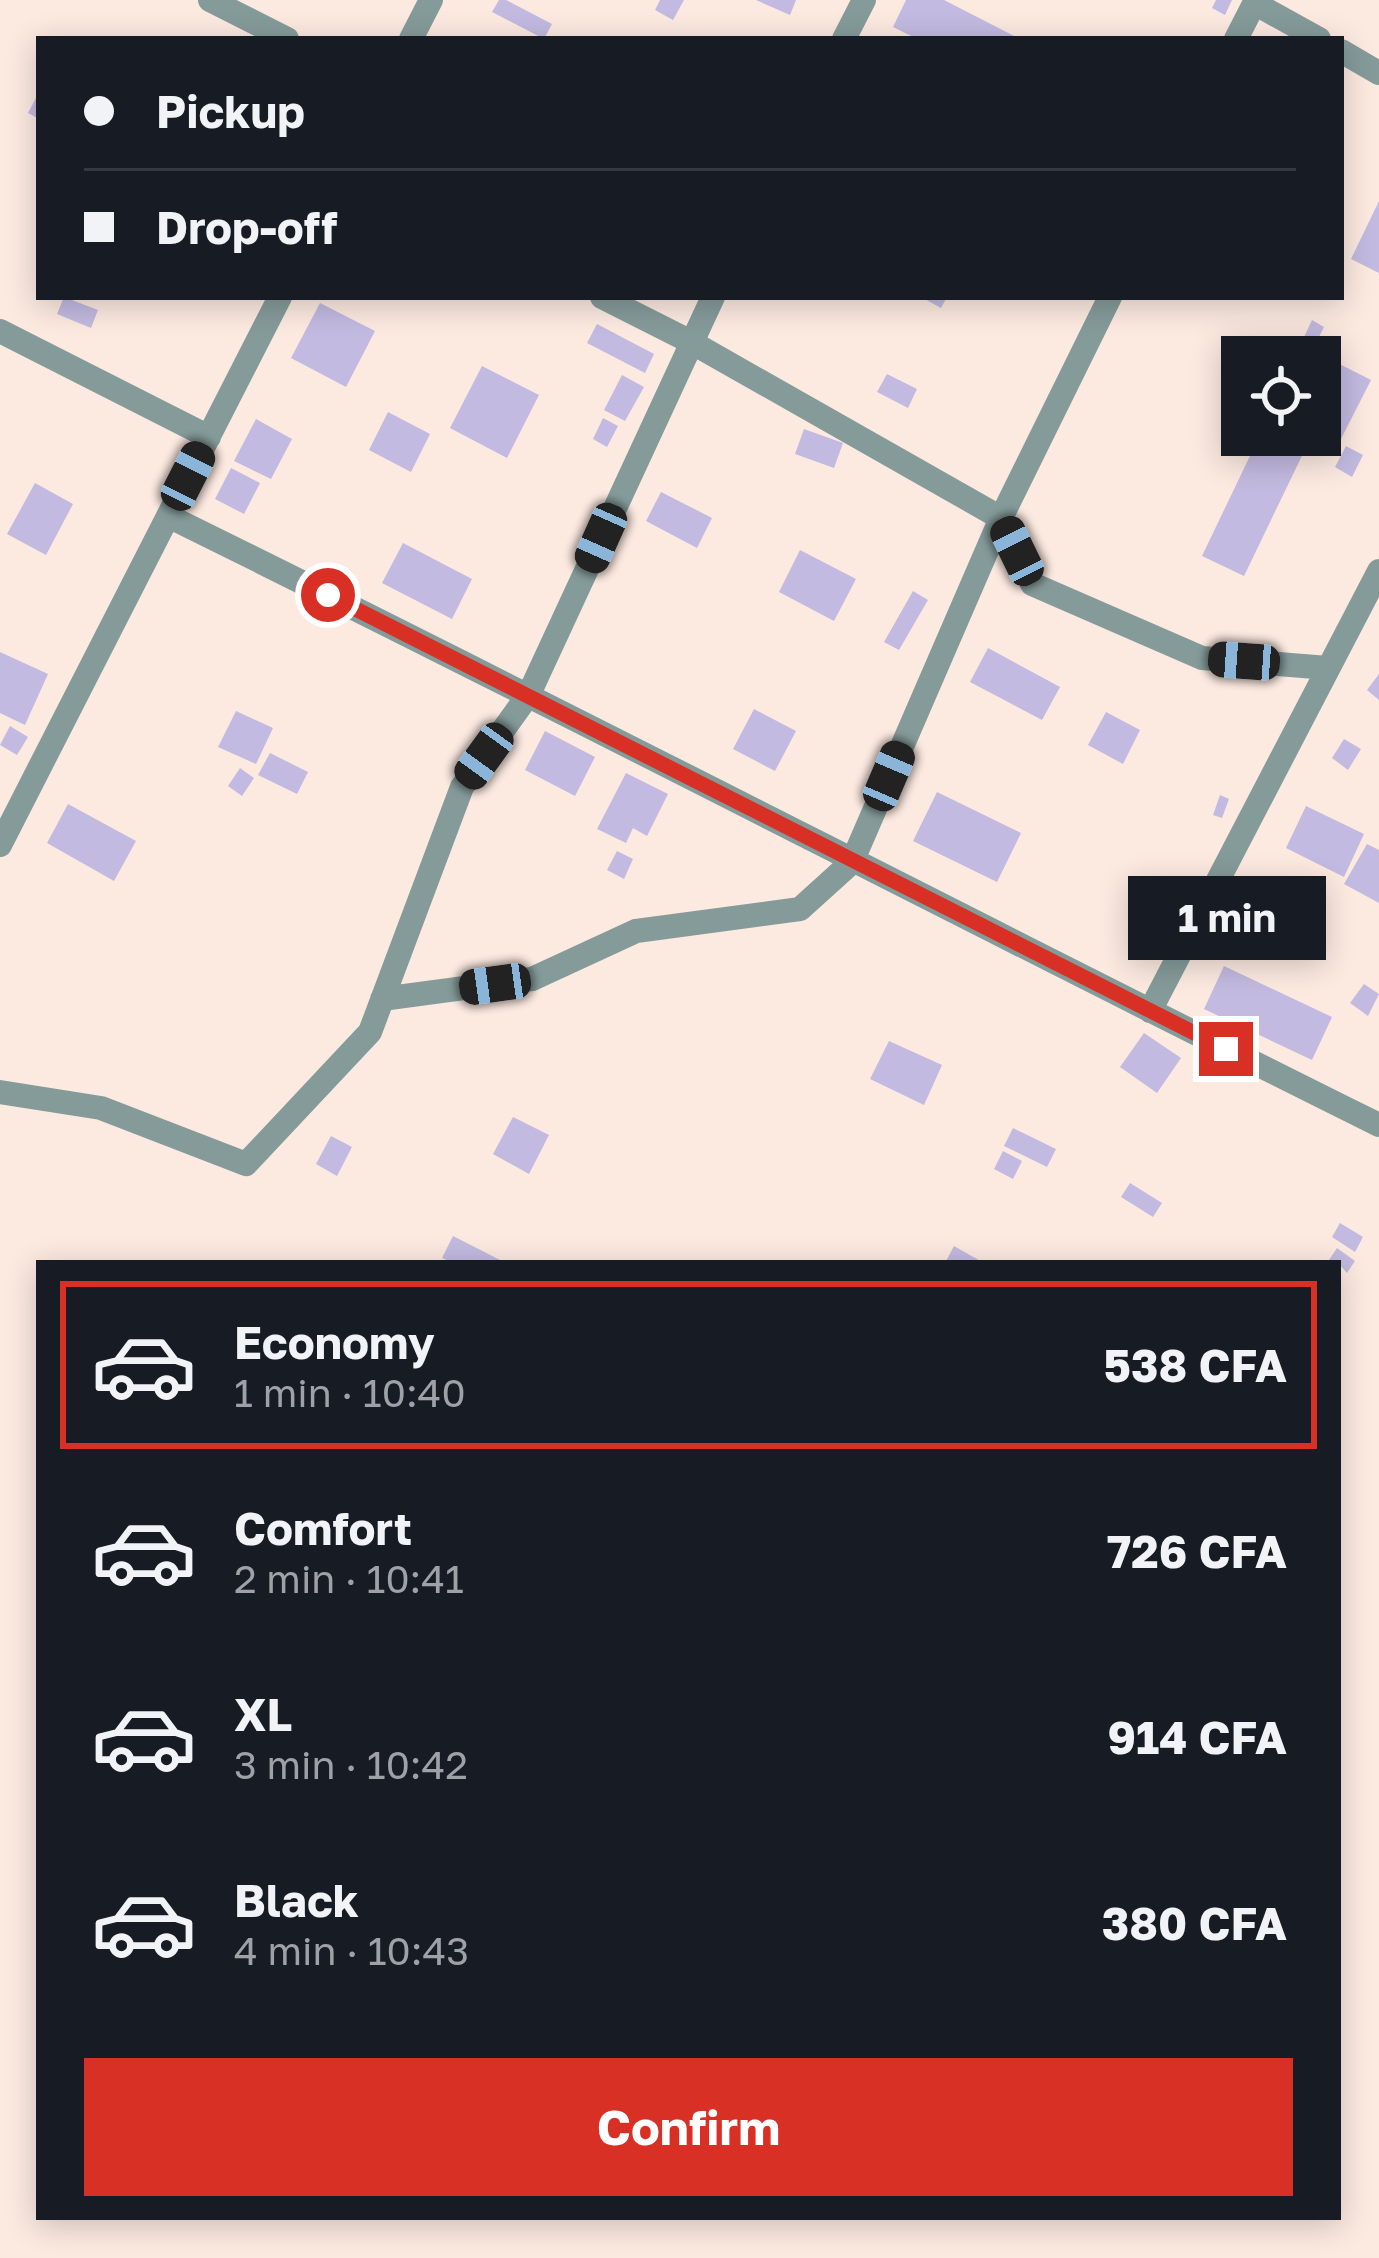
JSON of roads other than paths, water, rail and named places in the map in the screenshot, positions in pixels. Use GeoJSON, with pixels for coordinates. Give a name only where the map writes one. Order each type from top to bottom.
{"type":"FeatureCollection","features":[{"type":"Feature","properties":{"kind":"street"},"geometry":{"type":"LineString","coordinates":[[210,0],[281,36]]}},
{"type":"Feature","properties":{"kind":"street"},"geometry":{"type":"LineString","coordinates":[[413,36],[431,0]]}},
{"type":"Feature","properties":{"kind":"street"},"geometry":{"type":"LineString","coordinates":[[845,36],[863,0]]}},
{"type":"Feature","properties":{"kind":"street"},"geometry":{"type":"LineString","coordinates":[[1238,36],[1255,1],[1314,36]]}},
{"type":"Feature","properties":{"kind":"street"},"geometry":{"type":"LineString","coordinates":[[1344,53],[1379,73]]}},
{"type":"Feature","properties":{"kind":"street"},"geometry":{"type":"LineString","coordinates":[[0,845],[278,300]]}},
{"type":"Feature","properties":{"kind":"street"},"geometry":{"type":"LineString","coordinates":[[608,300],[1001,518],[1032,584],[1202,658],[1328,668]]}},
{"type":"Feature","properties":{"kind":"street"},"geometry":{"type":"LineString","coordinates":[[0,1092],[101,1108],[246,1164],[370,1032],[462,787],[530,694],[712,300]]}},
{"type":"Feature","properties":{"kind":"street"},"geometry":{"type":"LineString","coordinates":[[382,1000],[532,979],[636,931],[800,909],[852,862],[1001,518],[1109,300]]}},
{"type":"Feature","properties":{"kind":"street"},"geometry":{"type":"LineString","coordinates":[[0,331],[208,437]]}},
{"type":"Feature","properties":{"kind":"street"},"geometry":{"type":"LineString","coordinates":[[168,516],[530,694],[852,862],[1379,1125]]}},
{"type":"Feature","properties":{"kind":"street"},"geometry":{"type":"LineString","coordinates":[[1150,1011],[1379,571]]}}]}
